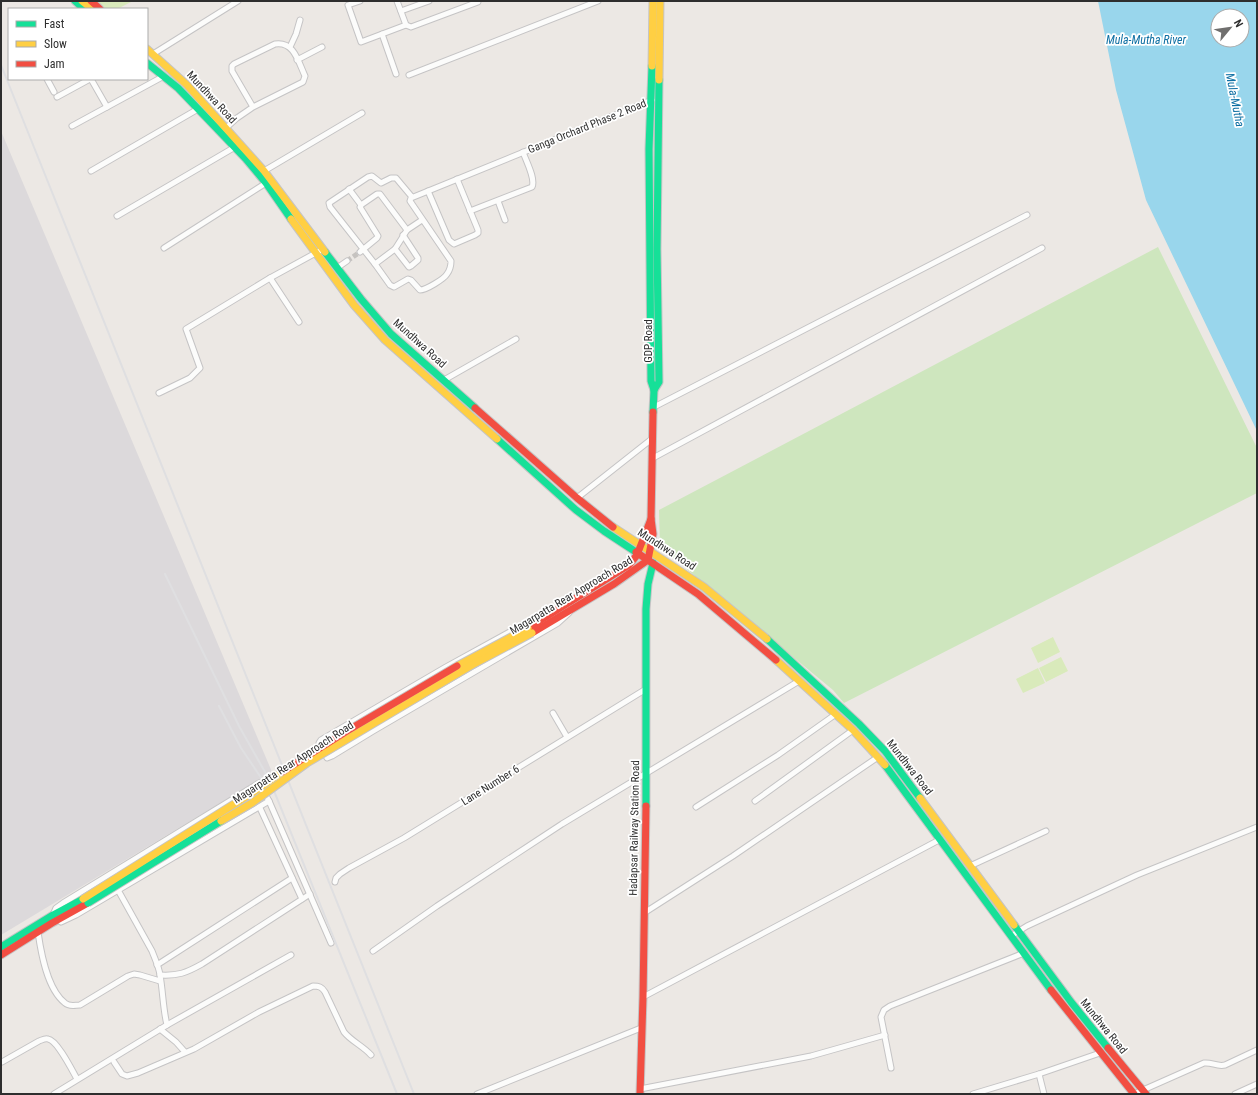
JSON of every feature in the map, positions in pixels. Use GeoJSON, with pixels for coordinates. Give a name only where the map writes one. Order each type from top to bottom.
{"type":"FeatureCollection","features":[{"type":"Feature","properties":{"kind":"main road"},"geometry":{"type":"LineString","coordinates":[[75,1],[83,8]]}},
{"type":"Feature","properties":{"kind":"main road"},"geometry":{"type":"LineString","coordinates":[[78,1],[86,8]]}},
{"type":"Feature","properties":{"kind":"main road"},"geometry":{"type":"LineString","coordinates":[[82,1],[91,8]]}},
{"type":"Feature","properties":{"kind":"main road"},"geometry":{"type":"LineString","coordinates":[[91,1],[99,8]]}},
{"type":"Feature","properties":{"kind":"main road","name":"GDP Road"},"geometry":{"type":"LineString","coordinates":[[653,1],[649,149],[650,366],[651,381],[654,390]]}},
{"type":"Feature","properties":{"kind":"main road","name":"GDP Road"},"geometry":{"type":"LineString","coordinates":[[654,390],[659,382],[657,249],[660,1]]}},
{"type":"Feature","properties":{"kind":"main road","name":"Mundhwa Road"},"geometry":{"type":"LineString","coordinates":[[150,51],[187,85],[264,171],[361,300],[391,334],[534,461],[609,524],[704,587],[735,612],[854,719],[885,751],[1071,1002],[1144,1092]]}},
{"type":"Feature","properties":{"kind":"main road","name":"Mundhwa Road"},"geometry":{"type":"LineString","coordinates":[[148,63],[178,88],[235,147],[266,183],[315,254],[354,305],[385,340],[576,510],[604,532],[698,594],[723,614],[836,714],[878,757],[896,779],[939,840],[1064,1007],[1134,1094]]}},
{"type":"Feature","properties":{"kind":"main road"},"geometry":{"type":"LineString","coordinates":[[385,340],[391,334]]}},
{"type":"Feature","properties":{"kind":"main road"},"geometry":{"type":"LineString","coordinates":[[652,519],[654,390]]}},
{"type":"Feature","properties":{"kind":"main road"},"geometry":{"type":"LineString","coordinates":[[528,468],[534,461]]}},
{"type":"Feature","properties":{"kind":"main road","name":"Magarpatta Rear Approach Road"},"geometry":{"type":"LineString","coordinates":[[530,631],[553,612],[629,566],[639,554],[646,526],[652,519]]}},
{"type":"Feature","properties":{"kind":"main road","name":"Magarpatta Rear Approach Road"},"geometry":{"type":"LineString","coordinates":[[1,955],[258,789],[298,761],[341,735],[468,660],[530,631],[572,609],[651,562],[650,551],[654,527],[652,519]]}},
{"type":"Feature","properties":{"kind":"main road","name":"Hadapsar Railway Station Road"},"geometry":{"type":"LineString","coordinates":[[640,1091],[644,996],[646,609],[651,562]]}},
{"type":"Feature","properties":{"kind":"main road"},"geometry":{"type":"LineString","coordinates":[[850,728],[854,719]]}},
{"type":"Feature","properties":{"kind":"main road","name":"Magarpatta Rear Approach Road"},"geometry":{"type":"LineString","coordinates":[[1,947],[52,915],[85,901]]}},
{"type":"Feature","properties":{"kind":"street"},"geometry":{"type":"LineString","coordinates":[[150,51],[238,1]]}},
{"type":"Feature","properties":{"kind":"street"},"geometry":{"type":"LineString","coordinates":[[360,1],[348,5],[361,42],[406,25],[411,27],[478,1]]}},
{"type":"Feature","properties":{"kind":"street"},"geometry":{"type":"LineString","coordinates":[[397,1],[406,25]]}},
{"type":"Feature","properties":{"kind":"street"},"geometry":{"type":"LineString","coordinates":[[401,11],[429,1]]}},
{"type":"Feature","properties":{"kind":"street"},"geometry":{"type":"LineString","coordinates":[[409,75],[598,1]]}},
{"type":"Feature","properties":{"kind":"street"},"geometry":{"type":"LineString","coordinates":[[290,47],[300,20]]}},
{"type":"Feature","properties":{"kind":"street"},"geometry":{"type":"LineString","coordinates":[[382,34],[396,74]]}},
{"type":"Feature","properties":{"kind":"street"},"geometry":{"type":"LineString","coordinates":[[226,128],[253,107],[303,82],[305,76],[290,47],[286,44],[275,44],[232,66],[232,71],[253,107]]}},
{"type":"Feature","properties":{"kind":"street"},"geometry":{"type":"LineString","coordinates":[[297,60],[322,47]]}},
{"type":"Feature","properties":{"kind":"street"},"geometry":{"type":"LineString","coordinates":[[72,126],[164,76]]}},
{"type":"Feature","properties":{"kind":"street"},"geometry":{"type":"LineString","coordinates":[[48,80],[54,92]]}},
{"type":"Feature","properties":{"kind":"street"},"geometry":{"type":"LineString","coordinates":[[57,97],[89,80]]}},
{"type":"Feature","properties":{"kind":"street"},"geometry":{"type":"LineString","coordinates":[[92,80],[107,107]]}},
{"type":"Feature","properties":{"kind":"street","name":"Ganga Orchard Phase 2 Road"},"geometry":{"type":"LineString","coordinates":[[412,197],[458,180],[651,100],[659,99]]}},
{"type":"Feature","properties":{"kind":"street"},"geometry":{"type":"LineString","coordinates":[[91,172],[198,109]]}},
{"type":"Feature","properties":{"kind":"street"},"geometry":{"type":"LineString","coordinates":[[264,171],[362,113]]}},
{"type":"Feature","properties":{"kind":"street"},"geometry":{"type":"LineString","coordinates":[[117,216],[235,147]]}},
{"type":"Feature","properties":{"kind":"street","name":"Ganga Orchard Phase 2 Road"},"geometry":{"type":"LineString","coordinates":[[470,211],[529,189],[533,184],[533,179],[523,152]]}},
{"type":"Feature","properties":{"kind":"street"},"geometry":{"type":"LineString","coordinates":[[372,176],[381,182],[391,178],[396,178],[412,197],[410,201],[451,261],[451,267],[446,275],[425,290],[420,290],[411,280],[408,279],[394,287],[390,285],[330,207],[329,203],[349,189],[372,176]]}},
{"type":"Feature","properties":{"kind":"street"},"geometry":{"type":"LineString","coordinates":[[428,191],[451,243],[454,244],[478,233],[458,180]]}},
{"type":"Feature","properties":{"kind":"street"},"geometry":{"type":"LineString","coordinates":[[164,248],[266,183]]}},
{"type":"Feature","properties":{"kind":"street"},"geometry":{"type":"LineString","coordinates":[[349,189],[361,205],[360,210],[378,236],[362,250]]}},
{"type":"Feature","properties":{"kind":"street"},"geometry":{"type":"LineString","coordinates":[[361,205],[374,195],[380,194],[407,230]]}},
{"type":"Feature","properties":{"kind":"street"},"geometry":{"type":"LineString","coordinates":[[498,201],[505,220]]}},
{"type":"Feature","properties":{"kind":"street"},"geometry":{"type":"LineString","coordinates":[[654,407],[1027,215]]}},
{"type":"Feature","properties":{"kind":"street"},"geometry":{"type":"LineString","coordinates":[[375,264],[395,249],[402,235],[407,230],[422,220]]}},
{"type":"Feature","properties":{"kind":"street"},"geometry":{"type":"LineString","coordinates":[[395,249],[409,267],[418,260],[402,235]]}},
{"type":"Feature","properties":{"kind":"street"},"geometry":{"type":"LineString","coordinates":[[653,458],[1042,248]]}},
{"type":"Feature","properties":{"kind":"street"},"geometry":{"type":"LineString","coordinates":[[160,393],[190,378],[200,368],[186,329],[270,278],[323,249]]}},
{"type":"Feature","properties":{"kind":"street"},"geometry":{"type":"LineString","coordinates":[[337,268],[347,261]]}},
{"type":"Feature","properties":{"kind":"street"},"geometry":{"type":"LineString","coordinates":[[270,278],[299,322]]}},
{"type":"Feature","properties":{"kind":"street"},"geometry":{"type":"LineString","coordinates":[[444,380],[516,338]]}},
{"type":"Feature","properties":{"kind":"street"},"geometry":{"type":"LineString","coordinates":[[577,498],[653,438]]}},
{"type":"Feature","properties":{"kind":"street"},"geometry":{"type":"LineString","coordinates":[[553,612],[537,617],[521,625],[322,740],[320,743],[327,758],[558,623],[572,609]]}},
{"type":"Feature","properties":{"kind":"street"},"geometry":{"type":"LineString","coordinates":[[373,951],[437,906],[562,824],[799,681]]}},
{"type":"Feature","properties":{"kind":"street","name":"Lane Number 6"},"geometry":{"type":"LineString","coordinates":[[335,882],[336,878],[348,868],[404,838],[646,689]]}},
{"type":"Feature","properties":{"kind":"street"},"geometry":{"type":"LineString","coordinates":[[553,713],[567,737]]}},
{"type":"Feature","properties":{"kind":"street"},"geometry":{"type":"LineString","coordinates":[[696,807],[778,755],[836,714]]}},
{"type":"Feature","properties":{"kind":"street"},"geometry":{"type":"LineString","coordinates":[[755,801],[850,728]]}},
{"type":"Feature","properties":{"kind":"street"},"geometry":{"type":"LineString","coordinates":[[644,913],[733,856],[878,757]]}},
{"type":"Feature","properties":{"kind":"street"},"geometry":{"type":"LineString","coordinates":[[52,915],[56,908],[63,902],[259,783],[269,801],[331,943]]}},
{"type":"Feature","properties":{"kind":"street"},"geometry":{"type":"LineString","coordinates":[[52,923],[61,922],[76,915],[260,808],[269,801]]}},
{"type":"Feature","properties":{"kind":"street"},"geometry":{"type":"LineString","coordinates":[[260,808],[302,899]]}},
{"type":"Feature","properties":{"kind":"street"},"geometry":{"type":"LineString","coordinates":[[1011,936],[1018,931],[1137,875],[1257,827]]}},
{"type":"Feature","properties":{"kind":"street"},"geometry":{"type":"LineString","coordinates":[[970,866],[1046,831]]}},
{"type":"Feature","properties":{"kind":"street"},"geometry":{"type":"LineString","coordinates":[[644,996],[939,840]]}},
{"type":"Feature","properties":{"kind":"street"},"geometry":{"type":"LineString","coordinates":[[157,965],[292,878]]}},
{"type":"Feature","properties":{"kind":"street"},"geometry":{"type":"LineString","coordinates":[[118,890],[152,951],[157,965],[166,1025]]}},
{"type":"Feature","properties":{"kind":"street"},"geometry":{"type":"LineString","coordinates":[[38,932],[40,948],[54,991],[65,1004],[71,1006],[80,1005],[128,976],[134,974],[160,978],[186,973],[310,894]]}},
{"type":"Feature","properties":{"kind":"street"},"geometry":{"type":"LineString","coordinates":[[891,1068],[882,1017],[884,1010],[890,1006],[1024,953]]}},
{"type":"Feature","properties":{"kind":"street"},"geometry":{"type":"LineString","coordinates":[[54,1094],[166,1025],[291,955]]}},
{"type":"Feature","properties":{"kind":"street"},"geometry":{"type":"LineString","coordinates":[[114,1062],[122,1074],[127,1076],[138,1073],[194,1048],[259,1012],[313,986],[322,988],[325,992],[344,1032],[348,1037],[364,1047],[371,1055]]}},
{"type":"Feature","properties":{"kind":"street"},"geometry":{"type":"LineString","coordinates":[[477,1094],[642,1028]]}},
{"type":"Feature","properties":{"kind":"street"},"geometry":{"type":"LineString","coordinates":[[160,1029],[176,1042],[185,1052]]}},
{"type":"Feature","properties":{"kind":"street"},"geometry":{"type":"LineString","coordinates":[[640,1091],[811,1056],[885,1035]]}},
{"type":"Feature","properties":{"kind":"street"},"geometry":{"type":"LineString","coordinates":[[2,1062],[39,1041],[49,1039],[54,1042],[78,1079]]}},
{"type":"Feature","properties":{"kind":"street"},"geometry":{"type":"LineString","coordinates":[[1134,1094],[1144,1092],[1204,1062],[1220,1066],[1257,1050]]}},
{"type":"Feature","properties":{"kind":"street"},"geometry":{"type":"LineString","coordinates":[[973,1094],[1039,1074],[1100,1053]]}},
{"type":"Feature","properties":{"kind":"street"},"geometry":{"type":"LineString","coordinates":[[1039,1074],[1044,1094]]}},
{"type":"Feature","properties":{"kind":"street"},"geometry":{"type":"LineString","coordinates":[[1235,1094],[1257,1084]]}},
{"type":"Feature","properties":{"kind":"shaded area"},"geometry":{"type":"Polygon","coordinates":[[[1,131],[272,772],[1,935],[1,131]]]}},
{"type":"Feature","properties":{"kind":"green space"},"geometry":{"type":"Polygon","coordinates":[[[93,1],[133,1],[119,8],[101,8],[93,1]]]}},
{"type":"Feature","properties":{"kind":"green space"},"geometry":{"type":"Polygon","coordinates":[[[1158,247],[1257,448],[1257,493],[844,703],[833,690],[660,547],[659,510],[1158,247]]]}},
{"type":"Feature","properties":{"kind":"green space"},"geometry":{"type":"Polygon","coordinates":[[[1053,637],[1060,652],[1038,663],[1031,648],[1053,637]]]}},
{"type":"Feature","properties":{"kind":"green space"},"geometry":{"type":"Polygon","coordinates":[[[1061,657],[1068,671],[1046,682],[1039,668],[1061,657]]]}},
{"type":"Feature","properties":{"kind":"green space"},"geometry":{"type":"Polygon","coordinates":[[[1038,668],[1045,683],[1023,693],[1016,679],[1038,668]]]}},
{"type":"Feature","properties":{"kind":"water"},"geometry":{"type":"Polygon","coordinates":[[[1098,1],[1257,1],[1257,431],[1146,200],[1116,90],[1098,1]]]}},
{"type":"Feature","properties":{"kind":"tunnel"},"geometry":{"type":"LineString","coordinates":[[347,261],[360,252]]}},
{"type":"Feature","properties":{"kind":"railway"},"geometry":{"type":"LineString","coordinates":[[1,65],[414,1094]]}},
{"type":"Feature","properties":{"kind":"railway"},"geometry":{"type":"LineString","coordinates":[[165,574],[239,726],[270,781],[397,1094]]}},
{"type":"Feature","properties":{"kind":"railway"},"geometry":{"type":"LineString","coordinates":[[219,706],[241,748],[266,785]]}},
{"type":"Feature","properties":{"kind":"traffic: fast"},"geometry":{"type":"LineString","coordinates":[[75,1],[83,8]]}},
{"type":"Feature","properties":{"kind":"traffic: fast"},"geometry":{"type":"LineString","coordinates":[[148,64],[178,88],[246,159],[266,183],[291,219]]}},
{"type":"Feature","properties":{"kind":"traffic: fast"},"geometry":{"type":"LineString","coordinates":[[652,66],[649,149],[651,381],[654,390],[653,412]]}},
{"type":"Feature","properties":{"kind":"traffic: fast"},"geometry":{"type":"LineString","coordinates":[[654,390],[659,382],[657,249],[659,80]]}},
{"type":"Feature","properties":{"kind":"traffic: fast"},"geometry":{"type":"LineString","coordinates":[[325,252],[361,299],[391,334],[475,408]]}},
{"type":"Feature","properties":{"kind":"traffic: fast"},"geometry":{"type":"LineString","coordinates":[[497,439],[576,510],[636,552]]}},
{"type":"Feature","properties":{"kind":"traffic: fast"},"geometry":{"type":"LineString","coordinates":[[646,806],[646,609],[648,584],[653,563]]}},
{"type":"Feature","properties":{"kind":"traffic: fast"},"geometry":{"type":"LineString","coordinates":[[767,639],[859,724],[885,751],[920,798]]}},
{"type":"Feature","properties":{"kind":"traffic: fast"},"geometry":{"type":"LineString","coordinates":[[885,765],[1051,990]]}},
{"type":"Feature","properties":{"kind":"traffic: fast"},"geometry":{"type":"LineString","coordinates":[[88,903],[221,821]]}},
{"type":"Feature","properties":{"kind":"traffic: fast"},"geometry":{"type":"LineString","coordinates":[[1,947],[53,915],[83,899]]}},
{"type":"Feature","properties":{"kind":"traffic: fast"},"geometry":{"type":"LineString","coordinates":[[1014,925],[1071,1002],[1108,1048]]}},
{"type":"Feature","properties":{"kind":"traffic: slow"},"geometry":{"type":"LineString","coordinates":[[82,1],[91,8]]}},
{"type":"Feature","properties":{"kind":"traffic: slow"},"geometry":{"type":"LineString","coordinates":[[652,66],[653,1]]}},
{"type":"Feature","properties":{"kind":"traffic: slow"},"geometry":{"type":"LineString","coordinates":[[659,80],[660,1]]}},
{"type":"Feature","properties":{"kind":"traffic: slow"},"geometry":{"type":"LineString","coordinates":[[148,50],[187,85],[264,171],[325,252]]}},
{"type":"Feature","properties":{"kind":"traffic: slow"},"geometry":{"type":"LineString","coordinates":[[291,219],[354,305],[385,340],[497,439]]}},
{"type":"Feature","properties":{"kind":"traffic: slow"},"geometry":{"type":"LineString","coordinates":[[613,527],[704,587],[767,639]]}},
{"type":"Feature","properties":{"kind":"traffic: slow"},"geometry":{"type":"LineString","coordinates":[[457,666],[528,628]]}},
{"type":"Feature","properties":{"kind":"traffic: slow"},"geometry":{"type":"LineString","coordinates":[[221,821],[252,803],[307,763],[472,665],[532,633]]}},
{"type":"Feature","properties":{"kind":"traffic: slow"},"geometry":{"type":"LineString","coordinates":[[776,660],[853,730],[885,765]]}},
{"type":"Feature","properties":{"kind":"traffic: slow"},"geometry":{"type":"LineString","coordinates":[[83,899],[258,789],[282,772]]}},
{"type":"Feature","properties":{"kind":"traffic: slow"},"geometry":{"type":"LineString","coordinates":[[920,798],[1014,925]]}},
{"type":"Feature","properties":{"kind":"traffic: jam"},"geometry":{"type":"LineString","coordinates":[[91,1],[99,8]]}},
{"type":"Feature","properties":{"kind":"traffic: jam"},"geometry":{"type":"LineString","coordinates":[[475,408],[577,498],[613,527]]}},
{"type":"Feature","properties":{"kind":"traffic: jam"},"geometry":{"type":"LineString","coordinates":[[532,633],[614,584],[648,560],[653,534],[651,519],[653,412]]}},
{"type":"Feature","properties":{"kind":"traffic: jam"},"geometry":{"type":"LineString","coordinates":[[528,628],[629,565],[637,555],[651,519]]}},
{"type":"Feature","properties":{"kind":"traffic: jam"},"geometry":{"type":"LineString","coordinates":[[636,552],[698,594],[776,660]]}},
{"type":"Feature","properties":{"kind":"traffic: jam"},"geometry":{"type":"LineString","coordinates":[[282,772],[347,731],[457,666]]}},
{"type":"Feature","properties":{"kind":"traffic: jam"},"geometry":{"type":"LineString","coordinates":[[640,1094],[646,806]]}},
{"type":"Feature","properties":{"kind":"traffic: jam"},"geometry":{"type":"LineString","coordinates":[[1,955],[52,923],[88,903]]}},
{"type":"Feature","properties":{"kind":"traffic: jam"},"geometry":{"type":"LineString","coordinates":[[1051,990],[1134,1094]]}},
{"type":"Feature","properties":{"kind":"traffic: jam"},"geometry":{"type":"LineString","coordinates":[[1108,1048],[1146,1094]]}},
{"type":"Feature","properties":{"kind":"water label","name":"Mula-Mutha River"},"geometry":{"type":"Point","coordinates":[1146,40]}},
{"type":"Feature","properties":{"kind":"water label","name":"Mula-Mutha"},"geometry":{"type":"Point","coordinates":[1235,100]}}]}
